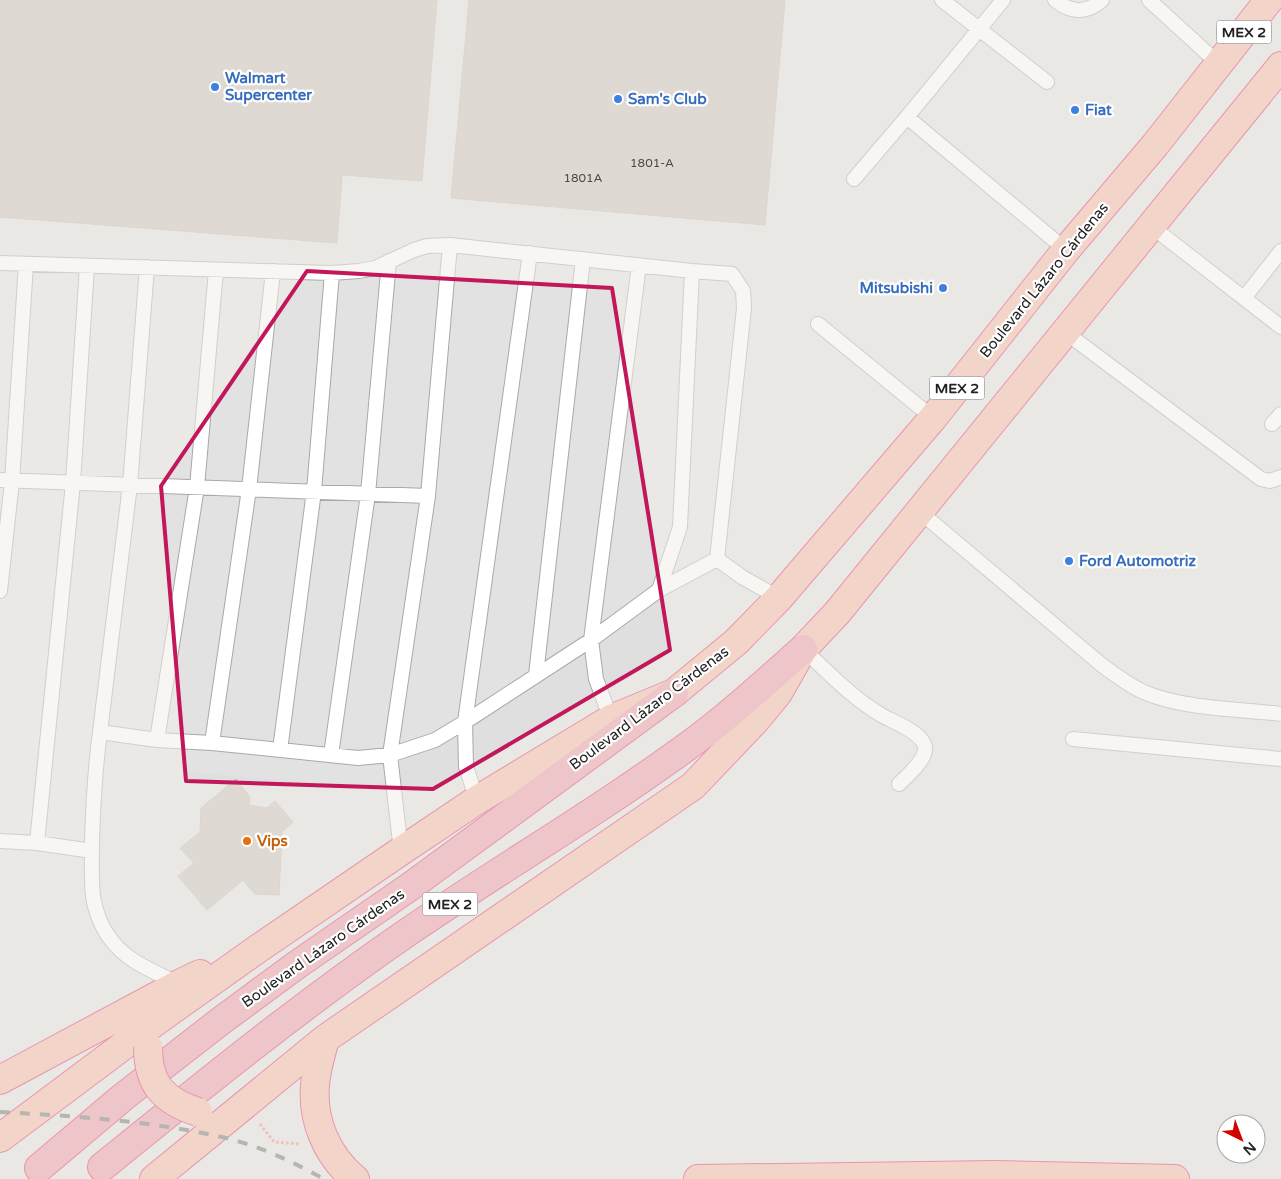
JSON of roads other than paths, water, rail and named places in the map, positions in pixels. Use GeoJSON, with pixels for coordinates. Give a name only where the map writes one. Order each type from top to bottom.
{"type":"FeatureCollection","features":[{"type":"Feature","properties":{"kind":"highway","name":"Boulevard Lázaro Cárdenas"},"geometry":{"type":"LineString","coordinates":[[39,1168],[123,1096],[222,1020],[298,964],[411,886],[674,693],[736,642],[779,598],[933,418],[1066,250],[1155,145],[1270,0]]}},
{"type":"Feature","properties":{"kind":"highway","name":"MEX 2"},"geometry":{"type":"LineString","coordinates":[[102,1167],[236,1058],[321,993],[409,931],[629,788],[738,708],[803,649],[837,614],[1281,66]]}},
{"type":"Feature","properties":{"kind":"highway"},"geometry":{"type":"LineString","coordinates":[[154,1179],[325,1039],[693,786],[728,751],[778,693],[803,649]]}},
{"type":"Feature","properties":{"kind":"highway"},"geometry":{"type":"LineString","coordinates":[[0,1138],[152,1035],[259,948],[477,800],[611,719],[674,693]]}},
{"type":"Feature","properties":{"kind":"highway"},"geometry":{"type":"LineString","coordinates":[[0,1080],[178,984],[259,948]]}},
{"type":"Feature","properties":{"kind":"highway"},"geometry":{"type":"LineString","coordinates":[[152,1035],[148,1063],[153,1080],[169,1099],[181,1107],[198,1112],[240,1108]]}},
{"type":"Feature","properties":{"kind":"highway"},"geometry":{"type":"LineString","coordinates":[[325,1039],[315,1085],[315,1111],[322,1137],[339,1162],[355,1179]]}},
{"type":"Feature","properties":{"kind":"highway"},"geometry":{"type":"LineString","coordinates":[[698,1179],[995,1175],[1175,1179]]}},
{"type":"Feature","properties":{"kind":"lane"},"geometry":{"type":"LineString","coordinates":[[942,0],[1047,82]]}},
{"type":"Feature","properties":{"kind":"lane"},"geometry":{"type":"LineString","coordinates":[[854,179],[1002,0]]}},
{"type":"Feature","properties":{"kind":"lane"},"geometry":{"type":"LineString","coordinates":[[1055,0],[1070,9],[1082,10],[1091,8],[1102,0]]}},
{"type":"Feature","properties":{"kind":"lane"},"geometry":{"type":"LineString","coordinates":[[1149,0],[1219,64]]}},
{"type":"Feature","properties":{"kind":"lane"},"geometry":{"type":"LineString","coordinates":[[907,117],[1066,250]]}},
{"type":"Feature","properties":{"kind":"lane"},"geometry":{"type":"LineString","coordinates":[[1151,226],[1281,327]]}},
{"type":"Feature","properties":{"kind":"lane"},"geometry":{"type":"LineString","coordinates":[[401,851],[390,755],[428,496],[450,245]]}},
{"type":"Feature","properties":{"kind":"lane"},"geometry":{"type":"LineString","coordinates":[[0,263],[332,273],[375,268],[427,246],[450,245],[732,274],[743,291],[744,308],[717,559]]}},
{"type":"Feature","properties":{"kind":"lane"},"geometry":{"type":"LineString","coordinates":[[1244,298],[1281,251]]}},
{"type":"Feature","properties":{"kind":"lane"},"geometry":{"type":"LineString","coordinates":[[477,800],[466,767],[465,722],[530,253]]}},
{"type":"Feature","properties":{"kind":"lane"},"geometry":{"type":"LineString","coordinates":[[536,675],[582,259]]}},
{"type":"Feature","properties":{"kind":"lane"},"geometry":{"type":"LineString","coordinates":[[331,755],[368,494],[389,261]]}},
{"type":"Feature","properties":{"kind":"lane"},"geometry":{"type":"LineString","coordinates":[[0,591],[6,480],[26,264]]}},
{"type":"Feature","properties":{"kind":"lane"},"geometry":{"type":"LineString","coordinates":[[611,719],[596,679],[591,640],[640,265]]}},
{"type":"Feature","properties":{"kind":"lane"},"geometry":{"type":"LineString","coordinates":[[37,843],[74,483],[87,266]]}},
{"type":"Feature","properties":{"kind":"lane"},"geometry":{"type":"LineString","coordinates":[[147,268],[130,485],[96,757],[93,802],[93,897],[100,922],[111,941],[140,965],[178,984]]}},
{"type":"Feature","properties":{"kind":"lane"},"geometry":{"type":"LineString","coordinates":[[158,740],[197,487],[216,270]]}},
{"type":"Feature","properties":{"kind":"lane"},"geometry":{"type":"LineString","coordinates":[[212,743],[249,489],[273,271]]}},
{"type":"Feature","properties":{"kind":"lane"},"geometry":{"type":"LineString","coordinates":[[659,590],[680,528],[692,271]]}},
{"type":"Feature","properties":{"kind":"lane"},"geometry":{"type":"LineString","coordinates":[[280,750],[314,492],[332,273]]}},
{"type":"Feature","properties":{"kind":"lane"},"geometry":{"type":"LineString","coordinates":[[818,324],[933,418]]}},
{"type":"Feature","properties":{"kind":"lane"},"geometry":{"type":"LineString","coordinates":[[1065,332],[1261,480],[1270,481],[1281,477]]}},
{"type":"Feature","properties":{"kind":"lane"},"geometry":{"type":"LineString","coordinates":[[6,480],[428,496]]}},
{"type":"Feature","properties":{"kind":"lane"},"geometry":{"type":"LineString","coordinates":[[920,512],[1103,666],[1132,686],[1169,700],[1281,714]]}},
{"type":"Feature","properties":{"kind":"lane"},"geometry":{"type":"LineString","coordinates":[[100,732],[158,740],[212,743],[358,758],[390,755],[435,740],[591,640],[659,590],[717,559]]}},
{"type":"Feature","properties":{"kind":"lane"},"geometry":{"type":"LineString","coordinates":[[717,559],[742,577],[779,598]]}},
{"type":"Feature","properties":{"kind":"lane"},"geometry":{"type":"LineString","coordinates":[[803,649],[872,710],[922,738],[925,747],[924,755],[915,768],[899,784]]}},
{"type":"Feature","properties":{"kind":"lane"},"geometry":{"type":"LineString","coordinates":[[1073,738],[1281,759]]}},
{"type":"Feature","properties":{"kind":"lane"},"geometry":{"type":"LineString","coordinates":[[0,841],[37,843],[92,851]]}},
{"type":"Feature","properties":{"kind":"railway"},"geometry":{"type":"LineString","coordinates":[[0,1112],[114,1120],[198,1132],[239,1141],[264,1150],[324,1179]]}},
{"type":"Feature","properties":{"kind":"place","name":"Walmart Supercenter"},"geometry":{"type":"Point","coordinates":[215,87]}},
{"type":"Feature","properties":{"kind":"place","name":"Sam's Club"},"geometry":{"type":"Point","coordinates":[618,99]}},
{"type":"Feature","properties":{"kind":"place","name":"Fiat"},"geometry":{"type":"Point","coordinates":[1075,110]}},
{"type":"Feature","properties":{"kind":"place","name":"Mitsubishi"},"geometry":{"type":"Point","coordinates":[943,288]}},
{"type":"Feature","properties":{"kind":"place","name":"Ford Automotriz"},"geometry":{"type":"Point","coordinates":[1069,561]}},
{"type":"Feature","properties":{"kind":"place","name":"Vips"},"geometry":{"type":"Point","coordinates":[247,841]}}]}
